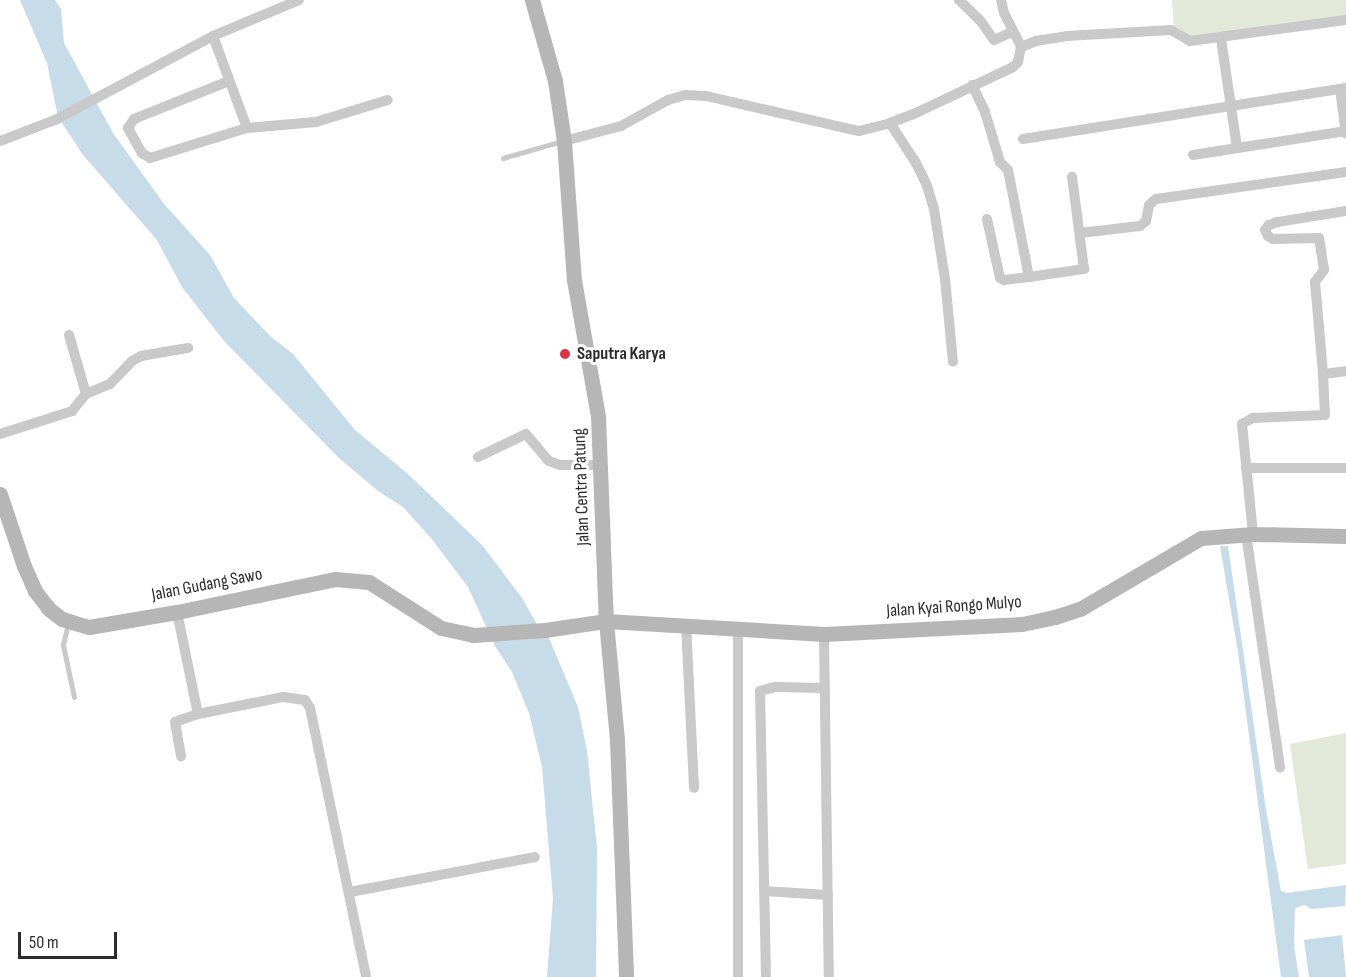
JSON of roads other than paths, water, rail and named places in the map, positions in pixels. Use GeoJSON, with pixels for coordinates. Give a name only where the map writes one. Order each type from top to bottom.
{"type":"FeatureCollection","features":[{"type":"Feature","properties":{"kind":"street"},"geometry":{"type":"LineString","coordinates":[[0,141],[57,119],[271,5],[299,0]]}},
{"type":"Feature","properties":{"kind":"street","name":"Jalan Centra Patung"},"geometry":{"type":"LineString","coordinates":[[532,0],[555,81],[564,141],[574,280],[598,416],[606,621],[618,740],[626,977]]}},
{"type":"Feature","properties":{"kind":"street"},"geometry":{"type":"LineString","coordinates":[[959,0],[980,20],[994,40],[1012,32]]}},
{"type":"Feature","properties":{"kind":"street"},"geometry":{"type":"LineString","coordinates":[[564,141],[621,126],[668,100],[685,95],[706,96],[859,131],[890,123],[1013,67],[1018,62],[1021,48],[1012,32],[1001,0]]}},
{"type":"Feature","properties":{"kind":"street"},"geometry":{"type":"LineString","coordinates":[[1021,48],[1036,41],[1066,36],[1141,31],[1171,30],[1190,42],[1346,20]]}},
{"type":"Feature","properties":{"kind":"street"},"geometry":{"type":"LineString","coordinates":[[213,36],[247,128]]}},
{"type":"Feature","properties":{"kind":"street"},"geometry":{"type":"LineString","coordinates":[[1221,39],[1229,107],[1237,148]]}},
{"type":"Feature","properties":{"kind":"street"},"geometry":{"type":"LineString","coordinates":[[229,81],[129,123],[128,128],[142,153],[150,158],[247,128],[316,122],[388,100]]}},
{"type":"Feature","properties":{"kind":"street"},"geometry":{"type":"LineString","coordinates":[[972,85],[985,112],[1000,162],[1008,170],[1029,277]]}},
{"type":"Feature","properties":{"kind":"street"},"geometry":{"type":"LineString","coordinates":[[1023,140],[1153,117],[1343,88],[1346,132],[1193,155]]}},
{"type":"Feature","properties":{"kind":"street"},"geometry":{"type":"LineString","coordinates":[[890,123],[916,163],[927,186],[934,209],[945,279],[953,362]]}},
{"type":"Feature","properties":{"kind":"street"},"geometry":{"type":"LineString","coordinates":[[1080,233],[1140,226],[1146,221],[1149,205],[1156,199],[1346,172]]}},
{"type":"Feature","properties":{"kind":"street"},"geometry":{"type":"LineString","coordinates":[[987,219],[1000,278],[1004,280],[1084,269],[1072,177]]}},
{"type":"Feature","properties":{"kind":"street"},"geometry":{"type":"LineString","coordinates":[[1280,768],[1249,534],[1242,424],[1253,418],[1324,416],[1326,407],[1315,282],[1324,270],[1321,241],[1317,236],[1273,239],[1265,230],[1269,225],[1277,222],[1346,211]]}},
{"type":"Feature","properties":{"kind":"street"},"geometry":{"type":"LineString","coordinates":[[69,335],[86,394]]}},
{"type":"Feature","properties":{"kind":"street"},"geometry":{"type":"LineString","coordinates":[[0,434],[72,411],[86,394],[110,384],[132,361],[141,356],[188,348]]}},
{"type":"Feature","properties":{"kind":"street"},"geometry":{"type":"LineString","coordinates":[[1323,374],[1346,371]]}},
{"type":"Feature","properties":{"kind":"street"},"geometry":{"type":"LineString","coordinates":[[478,457],[526,434],[549,460],[567,465],[601,465]]}},
{"type":"Feature","properties":{"kind":"street"},"geometry":{"type":"LineString","coordinates":[[1246,468],[1346,468]]}},
{"type":"Feature","properties":{"kind":"street"},"geometry":{"type":"LineString","coordinates":[[0,494],[24,566],[35,591],[49,609],[68,622]]}},
{"type":"Feature","properties":{"kind":"street","name":"Jalan Kyai Rongo Mulyo"},"geometry":{"type":"LineString","coordinates":[[545,630],[606,621],[687,624],[824,634],[1022,624],[1080,609],[1202,538],[1249,534],[1346,536]]}},
{"type":"Feature","properties":{"kind":"street","name":"Jalan Gudang Sawo"},"geometry":{"type":"LineString","coordinates":[[68,622],[89,627],[177,612],[335,579],[358,579],[369,582],[441,628],[456,634],[488,635],[545,630]]}},
{"type":"Feature","properties":{"kind":"street"},"geometry":{"type":"LineString","coordinates":[[177,612],[198,714]]}},
{"type":"Feature","properties":{"kind":"street"},"geometry":{"type":"LineString","coordinates":[[687,624],[694,788]]}},
{"type":"Feature","properties":{"kind":"street"},"geometry":{"type":"LineString","coordinates":[[738,629],[738,977]]}},
{"type":"Feature","properties":{"kind":"street"},"geometry":{"type":"LineString","coordinates":[[824,634],[829,977]]}},
{"type":"Feature","properties":{"kind":"street"},"geometry":{"type":"LineString","coordinates":[[766,977],[760,691],[775,687],[824,688]]}},
{"type":"Feature","properties":{"kind":"street"},"geometry":{"type":"LineString","coordinates":[[181,756],[175,722],[198,714],[283,697],[305,700],[314,716],[366,977]]}},
{"type":"Feature","properties":{"kind":"street"},"geometry":{"type":"LineString","coordinates":[[350,892],[535,857]]}},
{"type":"Feature","properties":{"kind":"street"},"geometry":{"type":"LineString","coordinates":[[764,891],[828,895]]}},
{"type":"Feature","properties":{"kind":"lane"},"geometry":{"type":"LineString","coordinates":[[504,158],[564,141]]}},
{"type":"Feature","properties":{"kind":"lane"},"geometry":{"type":"LineString","coordinates":[[68,622],[63,645],[74,697]]}},
{"type":"Feature","properties":{"kind":"water"},"geometry":{"type":"Polygon","coordinates":[[[20,0],[55,0],[61,9],[64,43],[113,133],[164,204],[210,255],[234,298],[271,337],[293,354],[355,430],[408,474],[482,545],[522,598],[542,633],[549,638],[578,707],[587,751],[597,848],[596,977],[547,977],[553,898],[542,767],[529,713],[512,672],[495,646],[468,587],[431,538],[403,507],[378,491],[339,458],[224,341],[182,287],[157,240],[83,155],[58,117],[47,63],[20,0]]]}},
{"type":"Feature","properties":{"kind":"water"},"geometry":{"type":"Polygon","coordinates":[[[1220,546],[1228,546],[1266,810],[1281,891],[1287,893],[1346,885],[1345,906],[1311,909],[1305,905],[1295,908],[1294,946],[1299,977],[1281,977],[1238,652],[1220,546]]]}},
{"type":"Feature","properties":{"kind":"water"},"geometry":{"type":"Polygon","coordinates":[[[1342,935],[1346,977],[1309,977],[1304,940],[1342,935]]]}},
{"type":"Feature","properties":{"kind":"place","name":"Saputra Karya"},"geometry":{"type":"Point","coordinates":[565,354]}}]}
